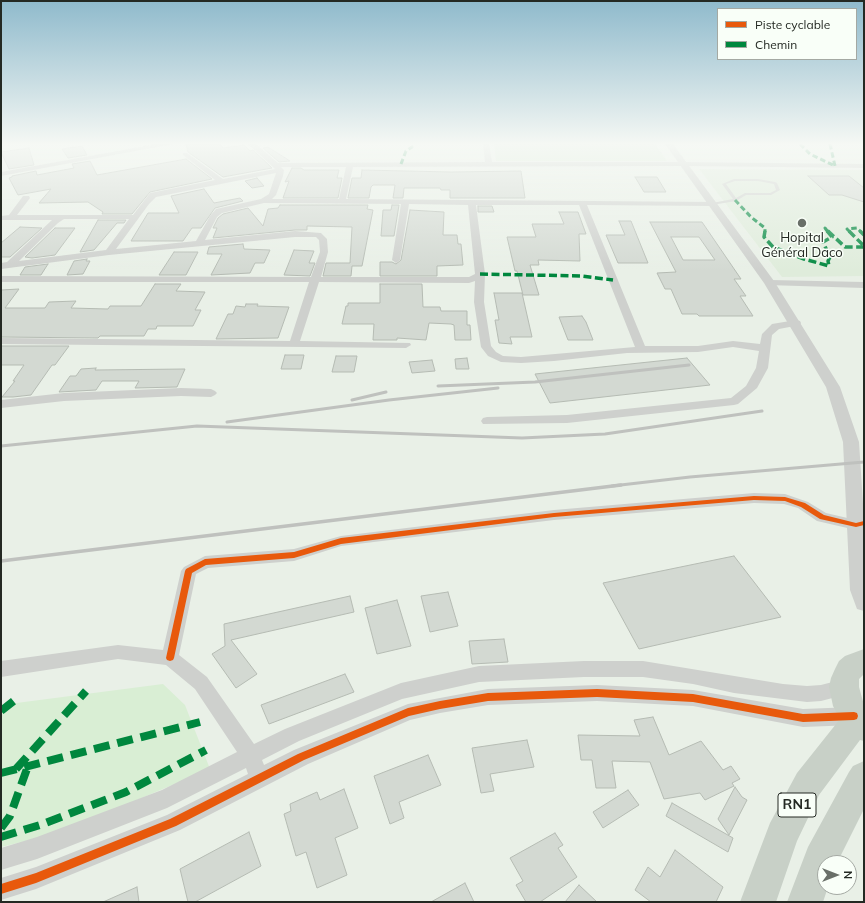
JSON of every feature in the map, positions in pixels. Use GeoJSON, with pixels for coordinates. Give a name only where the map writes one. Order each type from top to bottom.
{"type":"FeatureCollection","features":[{"type":"Feature","properties":{"kind":"highway"},"geometry":{"type":"LineString","coordinates":[[858,721],[845,696],[844,687],[845,678],[849,670],[855,665],[864,661]]}},
{"type":"Feature","properties":{"kind":"highway","name":"RN1"},"geometry":{"type":"LineString","coordinates":[[758,902],[782,835],[808,784],[858,721]]}},
{"type":"Feature","properties":{"kind":"highway"},"geometry":{"type":"LineString","coordinates":[[805,902],[820,859],[864,778]]}},
{"type":"Feature","properties":{"kind":"street"},"geometry":{"type":"LineString","coordinates":[[109,252],[153,196],[164,192],[194,186]]}},
{"type":"Feature","properties":{"kind":"street"},"geometry":{"type":"LineString","coordinates":[[264,201],[272,195],[275,186]]}},
{"type":"Feature","properties":{"kind":"street"},"geometry":{"type":"LineString","coordinates":[[342,202],[345,186]]}},
{"type":"Feature","properties":{"kind":"street"},"geometry":{"type":"LineString","coordinates":[[700,186],[770,282],[796,323],[833,387],[851,442],[860,524],[858,572],[860,590],[864,603]]}},
{"type":"Feature","properties":{"kind":"street"},"geometry":{"type":"LineString","coordinates":[[12,218],[26,198]]}},
{"type":"Feature","properties":{"kind":"street"},"geometry":{"type":"LineString","coordinates":[[198,243],[214,216],[220,211],[264,201],[713,204]]}},
{"type":"Feature","properties":{"kind":"street"},"geometry":{"type":"LineString","coordinates":[[396,260],[405,202]]}},
{"type":"Feature","properties":{"kind":"street"},"geometry":{"type":"LineString","coordinates":[[472,203],[480,274],[479,302],[486,347],[492,354],[501,359],[521,360],[554,358],[610,350],[698,349],[733,344],[764,348]]}},
{"type":"Feature","properties":{"kind":"street"},"geometry":{"type":"LineString","coordinates":[[582,204],[641,349]]}},
{"type":"Feature","properties":{"kind":"street"},"geometry":{"type":"LineString","coordinates":[[1,273],[55,221],[62,217]]}},
{"type":"Feature","properties":{"kind":"street"},"geometry":{"type":"LineString","coordinates":[[1,218],[136,217]]}},
{"type":"Feature","properties":{"kind":"street"},"geometry":{"type":"LineString","coordinates":[[1,266],[109,252],[198,243],[295,234],[318,235],[323,238],[324,252],[294,344]]}},
{"type":"Feature","properties":{"kind":"street"},"geometry":{"type":"LineString","coordinates":[[1,279],[469,280],[476,278],[480,274]]}},
{"type":"Feature","properties":{"kind":"street"},"geometry":{"type":"LineString","coordinates":[[770,282],[864,285]]}},
{"type":"Feature","properties":{"kind":"street"},"geometry":{"type":"LineString","coordinates":[[487,421],[567,419],[734,402],[751,388],[762,368],[767,334],[776,326],[796,323]]}},
{"type":"Feature","properties":{"kind":"street"},"geometry":{"type":"LineString","coordinates":[[1,341],[406,345]]}},
{"type":"Feature","properties":{"kind":"street"},"geometry":{"type":"LineString","coordinates":[[1,404],[64,397],[181,392],[211,393]]}},
{"type":"Feature","properties":{"kind":"street"},"geometry":{"type":"LineString","coordinates":[[170,658],[189,571],[205,562],[294,555],[341,540],[554,515],[754,498],[785,499],[803,505],[822,517],[860,524]]}},
{"type":"Feature","properties":{"kind":"street"},"geometry":{"type":"LineString","coordinates":[[1,669],[118,652],[170,658],[201,683],[251,756],[260,779]]}},
{"type":"Feature","properties":{"kind":"street"},"geometry":{"type":"LineString","coordinates":[[1,859],[37,848],[168,798],[292,735],[401,691],[479,674],[584,669],[643,669],[693,676],[734,686],[783,692],[807,694],[821,693],[844,687]]}},
{"type":"Feature","properties":{"kind":"street"},"geometry":{"type":"LineString","coordinates":[[692,698],[693,676]]}},
{"type":"Feature","properties":{"kind":"street"},"geometry":{"type":"LineString","coordinates":[[1,889],[36,878],[173,823],[301,757],[408,712],[440,705],[488,697],[535,694],[597,693],[692,698],[803,718],[858,721]]}},
{"type":"Feature","properties":{"kind":"lane"},"geometry":{"type":"LineString","coordinates":[[725,186],[734,200]]}},
{"type":"Feature","properties":{"kind":"lane"},"geometry":{"type":"LineString","coordinates":[[713,204],[734,200],[745,194],[771,194],[778,190],[776,186]]}},
{"type":"Feature","properties":{"kind":"shaded area","name":"Hopital Général Daco"},"geometry":{"type":"Polygon","coordinates":[[[712,186],[864,186],[864,276],[782,277],[712,186]]]}},
{"type":"Feature","properties":{"kind":"shaded area"},"geometry":{"type":"Polygon","coordinates":[[[163,684],[185,705],[210,769],[59,833],[1,847],[1,705],[163,684]]]}},
{"type":"Feature","properties":{"kind":"building"},"geometry":{"type":"Polygon","coordinates":[[[13,186],[178,186],[150,192],[132,214],[102,214],[103,212],[88,202],[39,203],[51,189],[18,195],[13,186]]]}},
{"type":"Feature","properties":{"kind":"building"},"geometry":{"type":"Polygon","coordinates":[[[250,186],[263,186],[252,188],[250,186]]]}},
{"type":"Feature","properties":{"kind":"building"},"geometry":{"type":"Polygon","coordinates":[[[287,186],[340,186],[338,198],[283,198],[287,186]]]}},
{"type":"Feature","properties":{"kind":"building"},"geometry":{"type":"Polygon","coordinates":[[[350,186],[372,186],[369,198],[348,198],[350,186]]]}},
{"type":"Feature","properties":{"kind":"building"},"geometry":{"type":"Polygon","coordinates":[[[395,186],[523,186],[525,198],[450,198],[450,190],[441,190],[440,188],[404,188],[403,198],[393,198],[395,186]]]}},
{"type":"Feature","properties":{"kind":"building"},"geometry":{"type":"Polygon","coordinates":[[[640,186],[662,186],[666,192],[644,192],[640,186]]]}},
{"type":"Feature","properties":{"kind":"building"},"geometry":{"type":"Polygon","coordinates":[[[819,186],[862,186],[864,188],[864,202],[842,195],[829,195],[819,186]]]}},
{"type":"Feature","properties":{"kind":"building"},"geometry":{"type":"Polygon","coordinates":[[[204,189],[214,203],[240,198],[243,201],[215,208],[201,228],[192,228],[183,241],[131,241],[148,213],[179,213],[171,196],[204,189]]]}},
{"type":"Feature","properties":{"kind":"building"},"geometry":{"type":"Polygon","coordinates":[[[280,205],[368,205],[367,209],[373,210],[362,266],[352,266],[351,276],[323,276],[326,263],[350,263],[352,227],[307,226],[307,230],[213,238],[217,228],[213,228],[218,218],[223,214],[248,208],[263,226],[268,209],[278,208],[280,205]]]}},
{"type":"Feature","properties":{"kind":"building"},"geometry":{"type":"Polygon","coordinates":[[[392,205],[399,205],[394,236],[381,236],[383,210],[391,210],[392,205]]]}},
{"type":"Feature","properties":{"kind":"building"},"geometry":{"type":"Polygon","coordinates":[[[478,206],[492,206],[494,212],[478,212],[478,206]]]}},
{"type":"Feature","properties":{"kind":"building"},"geometry":{"type":"Polygon","coordinates":[[[410,210],[444,212],[443,235],[457,235],[458,244],[461,244],[463,265],[437,266],[437,276],[380,276],[380,262],[392,262],[396,264],[401,260],[410,210]]]}},
{"type":"Feature","properties":{"kind":"building"},"geometry":{"type":"Polygon","coordinates":[[[559,212],[578,212],[586,234],[579,234],[580,261],[538,260],[539,265],[530,265],[539,295],[523,295],[517,271],[515,271],[507,237],[536,237],[532,224],[564,224],[559,212]]]}},
{"type":"Feature","properties":{"kind":"building"},"geometry":{"type":"Polygon","coordinates":[[[98,220],[126,220],[124,223],[117,223],[94,250],[80,252],[98,220]]]}},
{"type":"Feature","properties":{"kind":"building"},"geometry":{"type":"Polygon","coordinates":[[[619,221],[631,221],[648,263],[618,263],[606,235],[625,235],[619,221]]]}},
{"type":"Feature","properties":{"kind":"building"},"geometry":{"type":"Polygon","coordinates":[[[650,222],[702,222],[741,279],[734,279],[746,296],[740,296],[753,316],[699,316],[697,314],[682,314],[671,289],[665,289],[657,273],[676,272],[650,222]],[[671,237],[683,260],[715,260],[699,237],[671,237]]]}},
{"type":"Feature","properties":{"kind":"building"},"geometry":{"type":"Polygon","coordinates":[[[20,227],[42,228],[10,257],[1,257],[1,243],[20,227]]]}},
{"type":"Feature","properties":{"kind":"building"},"geometry":{"type":"Polygon","coordinates":[[[55,228],[75,228],[55,255],[32,258],[25,257],[55,228]]]}},
{"type":"Feature","properties":{"kind":"building"},"geometry":{"type":"Polygon","coordinates":[[[243,244],[244,249],[270,250],[264,263],[255,263],[250,273],[211,275],[222,254],[207,254],[209,247],[243,244]]]}},
{"type":"Feature","properties":{"kind":"building"},"geometry":{"type":"Polygon","coordinates":[[[294,250],[314,251],[309,263],[315,263],[310,276],[284,275],[294,250]]]}},
{"type":"Feature","properties":{"kind":"building"},"geometry":{"type":"Polygon","coordinates":[[[174,252],[198,252],[186,275],[159,275],[174,252]]]}},
{"type":"Feature","properties":{"kind":"building"},"geometry":{"type":"Polygon","coordinates":[[[87,259],[86,261],[90,261],[83,274],[67,275],[74,261],[87,259]]]}},
{"type":"Feature","properties":{"kind":"building"},"geometry":{"type":"Polygon","coordinates":[[[48,264],[41,275],[20,275],[25,267],[48,264]]]}},
{"type":"Feature","properties":{"kind":"building"},"geometry":{"type":"Polygon","coordinates":[[[155,284],[181,284],[176,291],[205,292],[195,310],[201,310],[193,326],[157,326],[156,329],[148,329],[144,336],[100,336],[98,338],[1,337],[1,290],[19,289],[5,308],[45,308],[49,302],[76,301],[71,308],[108,309],[110,306],[141,306],[155,284]]]}},
{"type":"Feature","properties":{"kind":"building"},"geometry":{"type":"Polygon","coordinates":[[[380,284],[422,284],[423,307],[440,307],[441,311],[467,311],[467,325],[470,325],[471,340],[455,340],[454,325],[451,324],[429,323],[426,340],[397,338],[397,340],[373,340],[374,324],[342,324],[348,303],[380,303],[380,284]]]}},
{"type":"Feature","properties":{"kind":"building"},"geometry":{"type":"Polygon","coordinates":[[[494,293],[522,293],[532,337],[510,337],[512,344],[499,343],[495,320],[499,320],[494,293]]]}},
{"type":"Feature","properties":{"kind":"building"},"geometry":{"type":"Polygon","coordinates":[[[246,304],[258,304],[257,306],[289,307],[278,338],[216,339],[228,314],[233,314],[236,306],[245,307],[246,304]]]}},
{"type":"Feature","properties":{"kind":"building"},"geometry":{"type":"Polygon","coordinates":[[[582,316],[593,340],[568,340],[559,317],[582,316]]]}},
{"type":"Feature","properties":{"kind":"building"},"geometry":{"type":"Polygon","coordinates":[[[1,346],[69,346],[55,365],[52,365],[31,395],[2,397],[15,381],[13,381],[24,365],[1,365],[1,346]]]}},
{"type":"Feature","properties":{"kind":"building"},"geometry":{"type":"Polygon","coordinates":[[[285,355],[304,355],[301,369],[281,369],[285,355]]]}},
{"type":"Feature","properties":{"kind":"building"},"geometry":{"type":"Polygon","coordinates":[[[336,356],[357,356],[354,372],[332,372],[336,356]]]}},
{"type":"Feature","properties":{"kind":"building"},"geometry":{"type":"Polygon","coordinates":[[[467,358],[469,369],[456,369],[455,359],[467,358]]]}},
{"type":"Feature","properties":{"kind":"building"},"geometry":{"type":"Polygon","coordinates":[[[687,358],[710,385],[550,403],[535,374],[687,358]]]}},
{"type":"Feature","properties":{"kind":"building"},"geometry":{"type":"Polygon","coordinates":[[[432,360],[435,371],[412,373],[409,362],[432,360]]]}},
{"type":"Feature","properties":{"kind":"building"},"geometry":{"type":"Polygon","coordinates":[[[96,368],[95,370],[185,369],[177,387],[135,388],[139,381],[102,381],[96,390],[59,392],[70,376],[76,376],[81,369],[96,368]]]}},
{"type":"Feature","properties":{"kind":"building"},"geometry":{"type":"Polygon","coordinates":[[[734,556],[781,617],[639,649],[603,583],[734,556]]]}},
{"type":"Feature","properties":{"kind":"building"},"geometry":{"type":"Polygon","coordinates":[[[448,592],[458,626],[430,632],[421,596],[448,592]]]}},
{"type":"Feature","properties":{"kind":"building"},"geometry":{"type":"Polygon","coordinates":[[[350,596],[354,612],[231,640],[257,674],[236,688],[212,654],[225,646],[224,624],[350,596]]]}},
{"type":"Feature","properties":{"kind":"building"},"geometry":{"type":"Polygon","coordinates":[[[397,600],[411,646],[377,654],[365,608],[397,600]]]}},
{"type":"Feature","properties":{"kind":"building"},"geometry":{"type":"Polygon","coordinates":[[[504,639],[508,662],[472,664],[469,641],[504,639]]]}},
{"type":"Feature","properties":{"kind":"building"},"geometry":{"type":"Polygon","coordinates":[[[345,674],[354,692],[269,724],[261,705],[345,674]]]}},
{"type":"Feature","properties":{"kind":"building"},"geometry":{"type":"Polygon","coordinates":[[[653,717],[669,755],[701,741],[723,770],[731,766],[740,779],[732,783],[734,786],[705,800],[700,793],[664,799],[650,762],[612,761],[616,788],[596,788],[592,760],[581,760],[578,735],[640,736],[634,720],[653,717]]]}},
{"type":"Feature","properties":{"kind":"building"},"geometry":{"type":"Polygon","coordinates":[[[527,740],[534,767],[490,774],[494,791],[481,793],[472,748],[527,740]]]}},
{"type":"Feature","properties":{"kind":"building"},"geometry":{"type":"Polygon","coordinates":[[[428,755],[441,785],[399,802],[404,818],[390,824],[374,776],[428,755]]]}},
{"type":"Feature","properties":{"kind":"building"},"geometry":{"type":"Polygon","coordinates":[[[735,787],[742,797],[747,800],[729,835],[718,819],[735,787]]]}},
{"type":"Feature","properties":{"kind":"building"},"geometry":{"type":"Polygon","coordinates":[[[344,789],[358,828],[335,838],[347,875],[317,888],[306,852],[296,856],[284,814],[291,811],[290,804],[317,792],[320,800],[344,789]]]}},
{"type":"Feature","properties":{"kind":"building"},"geometry":{"type":"Polygon","coordinates":[[[628,790],[639,805],[603,828],[593,812],[628,790]]]}},
{"type":"Feature","properties":{"kind":"building"},"geometry":{"type":"Polygon","coordinates":[[[672,803],[733,838],[728,852],[666,816],[672,803]]]}},
{"type":"Feature","properties":{"kind":"building"},"geometry":{"type":"Polygon","coordinates":[[[249,832],[261,866],[195,902],[188,902],[180,869],[249,832]]]}},
{"type":"Feature","properties":{"kind":"building"},"geometry":{"type":"Polygon","coordinates":[[[555,833],[563,845],[558,848],[577,877],[540,902],[526,902],[516,885],[523,881],[510,858],[555,833]]]}},
{"type":"Feature","properties":{"kind":"building"},"geometry":{"type":"Polygon","coordinates":[[[675,850],[723,887],[716,902],[651,902],[635,890],[648,867],[660,877],[675,850]]]}},
{"type":"Feature","properties":{"kind":"building"},"geometry":{"type":"Polygon","coordinates":[[[465,883],[474,902],[431,902],[465,883]]]}},
{"type":"Feature","properties":{"kind":"building"},"geometry":{"type":"Polygon","coordinates":[[[579,885],[597,902],[565,902],[579,885]]]}},
{"type":"Feature","properties":{"kind":"building"},"geometry":{"type":"Polygon","coordinates":[[[137,887],[139,902],[103,902],[137,887]]]}},
{"type":"Feature","properties":{"kind":"railway"},"geometry":{"type":"LineString","coordinates":[[438,386],[535,382],[689,365]]}},
{"type":"Feature","properties":{"kind":"railway"},"geometry":{"type":"LineString","coordinates":[[227,422],[389,400],[498,388]]}},
{"type":"Feature","properties":{"kind":"railway"},"geometry":{"type":"LineString","coordinates":[[352,400],[386,392]]}},
{"type":"Feature","properties":{"kind":"railway"},"geometry":{"type":"LineString","coordinates":[[1,446],[197,426],[522,438],[605,434],[762,411]]}},
{"type":"Feature","properties":{"kind":"railway"},"geometry":{"type":"LineString","coordinates":[[612,486],[690,477],[864,462]]}},
{"type":"Feature","properties":{"kind":"railway"},"geometry":{"type":"LineString","coordinates":[[1,561],[621,485]]}},
{"type":"Feature","properties":{"kind":"marked path"},"geometry":{"type":"LineString","coordinates":[[735,200],[751,217],[765,228],[764,237],[773,247],[804,259],[829,266],[828,261],[830,257],[823,242],[832,237],[825,228],[845,247],[864,247]]}},
{"type":"Feature","properties":{"kind":"marked path"},"geometry":{"type":"LineString","coordinates":[[864,235],[857,228],[847,229],[864,246]]}},
{"type":"Feature","properties":{"kind":"marked path"},"geometry":{"type":"LineString","coordinates":[[480,274],[582,276],[613,280]]}},
{"type":"Feature","properties":{"kind":"marked path"},"geometry":{"type":"LineString","coordinates":[[16,769],[86,691]]}},
{"type":"Feature","properties":{"kind":"marked path"},"geometry":{"type":"LineString","coordinates":[[1,711],[16,699]]}},
{"type":"Feature","properties":{"kind":"marked path"},"geometry":{"type":"LineString","coordinates":[[1,773],[200,722]]}},
{"type":"Feature","properties":{"kind":"marked path"},"geometry":{"type":"LineString","coordinates":[[1,837],[40,825],[126,792],[206,750]]}},
{"type":"Feature","properties":{"kind":"marked path"},"geometry":{"type":"LineString","coordinates":[[1,828],[10,816],[28,766]]}},
{"type":"Feature","properties":{"kind":"cycle path"},"geometry":{"type":"LineString","coordinates":[[170,658],[189,571],[205,562],[294,555],[341,541],[554,515],[754,498],[785,499],[803,505],[822,517],[856,525],[864,523]]}},
{"type":"Feature","properties":{"kind":"cycle path"},"geometry":{"type":"LineString","coordinates":[[1,889],[36,878],[173,823],[301,757],[408,712],[440,705],[488,697],[597,693],[693,698],[803,718],[854,716]]}},
{"type":"Feature","properties":{"kind":"place","name":"Hopital Général Daco"},"geometry":{"type":"Point","coordinates":[802,223]}}]}
